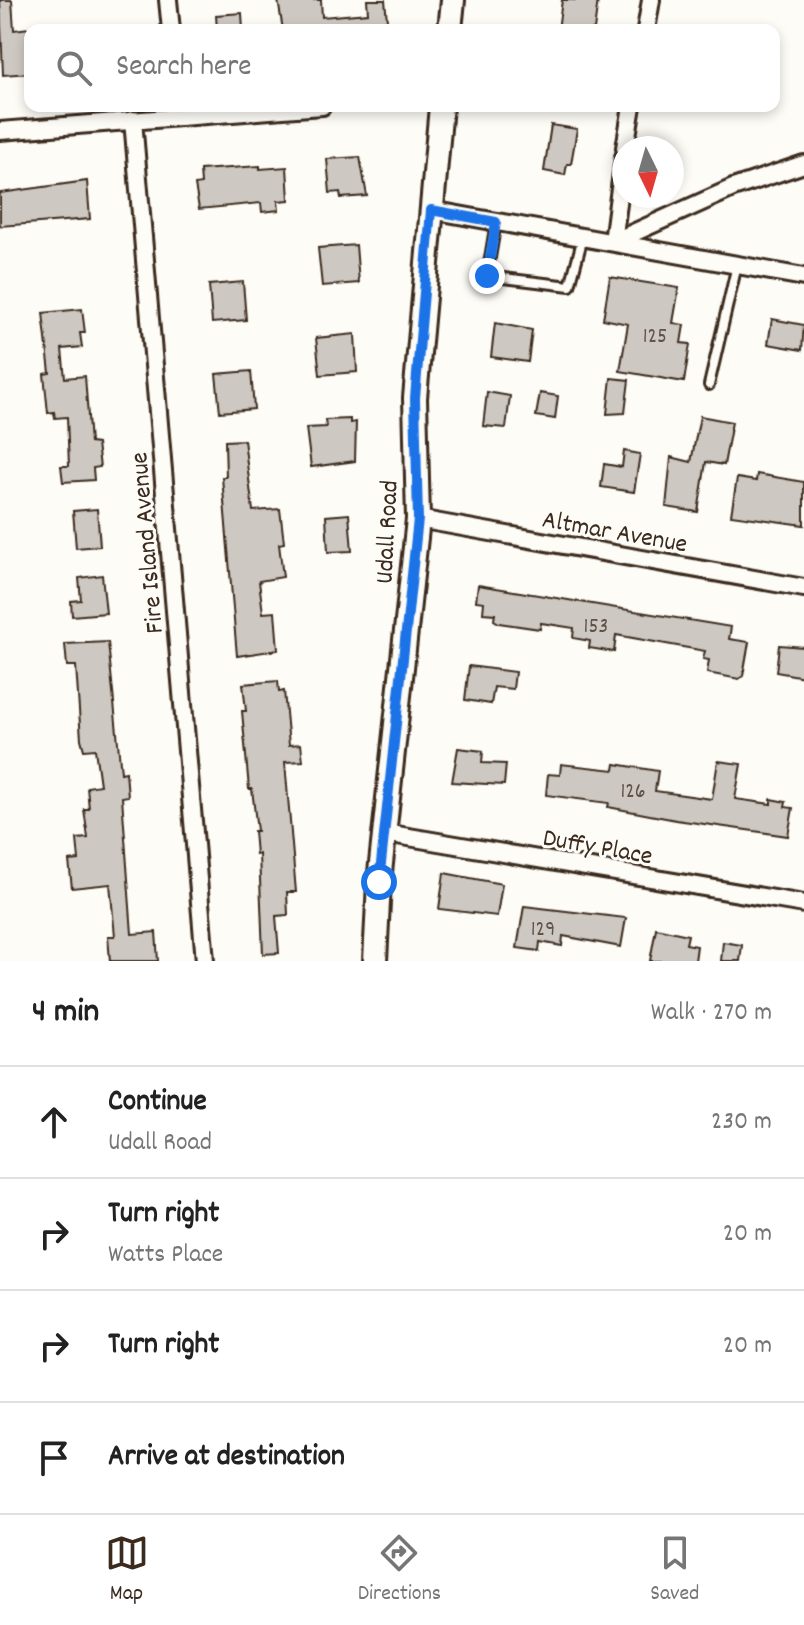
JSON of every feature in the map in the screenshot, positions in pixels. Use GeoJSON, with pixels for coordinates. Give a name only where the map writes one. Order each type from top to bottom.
{"type":"FeatureCollection","features":[{"type":"Feature","properties":{"kind":"street"},"geometry":{"type":"LineString","coordinates":[[168,0],[170,24]]}},
{"type":"Feature","properties":{"kind":"street"},"geometry":{"type":"LineString","coordinates":[[451,24],[453,0]]}},
{"type":"Feature","properties":{"kind":"street"},"geometry":{"type":"LineString","coordinates":[[647,24],[651,0]]}},
{"type":"Feature","properties":{"kind":"street"},"geometry":{"type":"LineString","coordinates":[[0,131],[133,120],[173,112]]}},
{"type":"Feature","properties":{"kind":"street","name":"Udall Road"},"geometry":{"type":"LineString","coordinates":[[375,961],[385,833],[418,519],[415,398],[440,112]]}},
{"type":"Feature","properties":{"kind":"street"},"geometry":{"type":"LineString","coordinates":[[627,136],[631,112]]}},
{"type":"Feature","properties":{"kind":"street","name":"Fire Island Avenue"},"geometry":{"type":"LineString","coordinates":[[133,120],[205,961]]}},
{"type":"Feature","properties":{"kind":"street"},"geometry":{"type":"LineString","coordinates":[[613,242],[733,188],[804,164]]}},
{"type":"Feature","properties":{"kind":"street"},"geometry":{"type":"LineString","coordinates":[[613,242],[617,208]]}},
{"type":"Feature","properties":{"kind":"street"},"geometry":{"type":"LineString","coordinates":[[431,210],[804,277]]}},
{"type":"Feature","properties":{"kind":"street","name":"Altmar Avenue"},"geometry":{"type":"LineString","coordinates":[[418,519],[804,588]]}},
{"type":"Feature","properties":{"kind":"street","name":"Duffy Place"},"geometry":{"type":"LineString","coordinates":[[385,833],[804,904]]}},
{"type":"Feature","properties":{"kind":"lane"},"geometry":{"type":"LineString","coordinates":[[496,222],[487,276],[570,286],[583,237]]}},
{"type":"Feature","properties":{"kind":"lane"},"geometry":{"type":"LineString","coordinates":[[709,385],[738,265]]}},
{"type":"Feature","properties":{"kind":"building"},"geometry":{"type":"Polygon","coordinates":[[[0,0],[12,0],[14,30],[24,29],[24,73],[3,75],[0,0]]]}},
{"type":"Feature","properties":{"kind":"building"},"geometry":{"type":"Polygon","coordinates":[[[278,0],[321,0],[322,17],[368,13],[367,0],[385,0],[387,24],[282,24],[278,0]]]}},
{"type":"Feature","properties":{"kind":"building"},"geometry":{"type":"Polygon","coordinates":[[[562,0],[598,0],[595,24],[559,24],[562,0]]]}},
{"type":"Feature","properties":{"kind":"building"},"geometry":{"type":"Polygon","coordinates":[[[242,13],[243,24],[217,24],[216,15],[242,13]]]}},
{"type":"Feature","properties":{"kind":"building"},"geometry":{"type":"Polygon","coordinates":[[[551,125],[577,129],[571,164],[567,164],[565,175],[544,171],[551,125]]]}},
{"type":"Feature","properties":{"kind":"building"},"geometry":{"type":"Polygon","coordinates":[[[360,157],[367,196],[341,198],[340,192],[330,193],[327,159],[360,157]]]}},
{"type":"Feature","properties":{"kind":"building"},"geometry":{"type":"Polygon","coordinates":[[[260,166],[260,169],[287,167],[289,200],[278,201],[279,210],[262,212],[261,203],[199,209],[195,185],[201,184],[200,170],[260,166]]]}},
{"type":"Feature","properties":{"kind":"building"},"geometry":{"type":"Polygon","coordinates":[[[87,181],[90,219],[0,226],[0,193],[87,181]]]}},
{"type":"Feature","properties":{"kind":"building"},"geometry":{"type":"Polygon","coordinates":[[[356,245],[359,283],[322,286],[318,248],[356,245]]]}},
{"type":"Feature","properties":{"kind":"building"},"geometry":{"type":"Polygon","coordinates":[[[610,277],[679,288],[673,323],[684,325],[681,343],[690,344],[684,382],[620,371],[628,324],[603,319],[610,277]]]}},
{"type":"Feature","properties":{"kind":"building"},"geometry":{"type":"Polygon","coordinates":[[[243,282],[246,320],[212,323],[209,285],[243,282]]]}},
{"type":"Feature","properties":{"kind":"building"},"geometry":{"type":"Polygon","coordinates":[[[82,309],[85,333],[80,333],[82,347],[62,349],[65,378],[85,376],[90,443],[97,444],[100,467],[93,468],[94,480],[63,482],[61,466],[69,466],[67,417],[55,418],[54,412],[48,413],[44,374],[50,373],[43,313],[82,309]]]}},
{"type":"Feature","properties":{"kind":"building"},"geometry":{"type":"Polygon","coordinates":[[[772,319],[804,325],[802,350],[768,344],[772,319]]]}},
{"type":"Feature","properties":{"kind":"building"},"geometry":{"type":"Polygon","coordinates":[[[495,323],[532,330],[528,362],[491,357],[495,323]]]}},
{"type":"Feature","properties":{"kind":"building"},"geometry":{"type":"Polygon","coordinates":[[[355,334],[357,372],[320,375],[316,338],[355,334]]]}},
{"type":"Feature","properties":{"kind":"building"},"geometry":{"type":"Polygon","coordinates":[[[251,371],[254,409],[220,412],[216,374],[251,371]]]}},
{"type":"Feature","properties":{"kind":"building"},"geometry":{"type":"Polygon","coordinates":[[[611,378],[629,380],[625,413],[607,414],[611,378]]]}},
{"type":"Feature","properties":{"kind":"building"},"geometry":{"type":"Polygon","coordinates":[[[487,392],[510,396],[506,428],[483,426],[487,392]]]}},
{"type":"Feature","properties":{"kind":"building"},"geometry":{"type":"Polygon","coordinates":[[[540,393],[558,396],[555,419],[536,416],[540,393]]]}},
{"type":"Feature","properties":{"kind":"building"},"geometry":{"type":"Polygon","coordinates":[[[700,416],[732,422],[724,465],[706,462],[698,512],[666,507],[671,457],[691,462],[700,416]]]}},
{"type":"Feature","properties":{"kind":"building"},"geometry":{"type":"Polygon","coordinates":[[[350,419],[350,423],[356,422],[355,461],[311,467],[306,428],[326,427],[325,420],[350,419]]]}},
{"type":"Feature","properties":{"kind":"building"},"geometry":{"type":"Polygon","coordinates":[[[244,440],[253,511],[280,509],[284,543],[279,544],[283,577],[259,581],[263,613],[275,612],[278,650],[237,656],[222,477],[226,477],[225,441],[244,440]]]}},
{"type":"Feature","properties":{"kind":"building"},"geometry":{"type":"Polygon","coordinates":[[[624,451],[640,454],[634,492],[601,487],[604,464],[622,467],[624,451]]]}},
{"type":"Feature","properties":{"kind":"building"},"geometry":{"type":"Polygon","coordinates":[[[757,474],[804,482],[804,525],[731,515],[737,478],[756,481],[757,474]]]}},
{"type":"Feature","properties":{"kind":"building"},"geometry":{"type":"Polygon","coordinates":[[[97,509],[100,546],[76,548],[73,511],[97,509]]]}},
{"type":"Feature","properties":{"kind":"building"},"geometry":{"type":"Polygon","coordinates":[[[349,514],[352,551],[328,552],[326,516],[349,514]]]}},
{"type":"Feature","properties":{"kind":"building"},"geometry":{"type":"Polygon","coordinates":[[[102,575],[106,613],[72,616],[71,601],[81,600],[79,578],[102,575]]]}},
{"type":"Feature","properties":{"kind":"building"},"geometry":{"type":"Polygon","coordinates":[[[478,585],[731,627],[729,639],[749,642],[743,676],[739,679],[707,673],[709,660],[703,659],[705,651],[616,635],[614,652],[589,648],[590,641],[573,638],[574,628],[541,623],[540,629],[499,623],[494,620],[495,614],[483,613],[484,602],[476,601],[478,585]]]}},
{"type":"Feature","properties":{"kind":"building"},"geometry":{"type":"Polygon","coordinates":[[[108,642],[121,773],[126,772],[128,796],[122,797],[132,934],[156,932],[158,961],[110,961],[108,936],[115,936],[110,884],[72,888],[69,861],[79,860],[77,839],[88,838],[84,809],[89,809],[87,787],[100,785],[95,749],[84,750],[81,739],[76,666],[67,666],[65,644],[108,642]]]}},
{"type":"Feature","properties":{"kind":"building"},"geometry":{"type":"Polygon","coordinates":[[[779,645],[804,647],[804,677],[776,672],[779,645]]]}},
{"type":"Feature","properties":{"kind":"building"},"geometry":{"type":"Polygon","coordinates":[[[469,666],[515,672],[513,689],[494,687],[491,704],[465,700],[469,666]]]}},
{"type":"Feature","properties":{"kind":"building"},"geometry":{"type":"Polygon","coordinates":[[[278,681],[279,692],[284,691],[289,745],[301,744],[303,761],[285,762],[296,892],[287,892],[288,915],[276,916],[279,953],[263,954],[259,854],[256,855],[254,831],[257,831],[252,789],[249,789],[242,711],[246,711],[243,684],[278,681]]]}},
{"type":"Feature","properties":{"kind":"building"},"geometry":{"type":"Polygon","coordinates":[[[458,748],[483,751],[482,763],[506,764],[504,785],[452,782],[458,748]]]}},
{"type":"Feature","properties":{"kind":"building"},"geometry":{"type":"Polygon","coordinates":[[[718,761],[741,764],[735,799],[771,804],[771,799],[786,802],[785,807],[793,808],[788,836],[676,820],[608,807],[609,803],[546,795],[548,774],[560,775],[561,764],[614,770],[615,764],[658,771],[655,791],[712,799],[718,761]]]}},
{"type":"Feature","properties":{"kind":"building"},"geometry":{"type":"Polygon","coordinates":[[[444,873],[502,884],[497,916],[439,909],[444,873]]]}},
{"type":"Feature","properties":{"kind":"building"},"geometry":{"type":"Polygon","coordinates":[[[524,906],[626,918],[621,947],[563,936],[562,946],[540,942],[539,951],[517,948],[524,906]]]}},
{"type":"Feature","properties":{"kind":"building"},"geometry":{"type":"Polygon","coordinates":[[[656,928],[688,935],[686,944],[697,946],[695,961],[650,961],[656,928]]]}},
{"type":"Feature","properties":{"kind":"building"},"geometry":{"type":"Polygon","coordinates":[[[723,942],[742,945],[740,961],[721,961],[723,942]]]}},
{"type":"Feature","properties":{"kind":"route"},"geometry":{"type":"LineString","coordinates":[[379,882],[418,519],[415,398],[431,210],[496,222],[487,276]]}}]}
